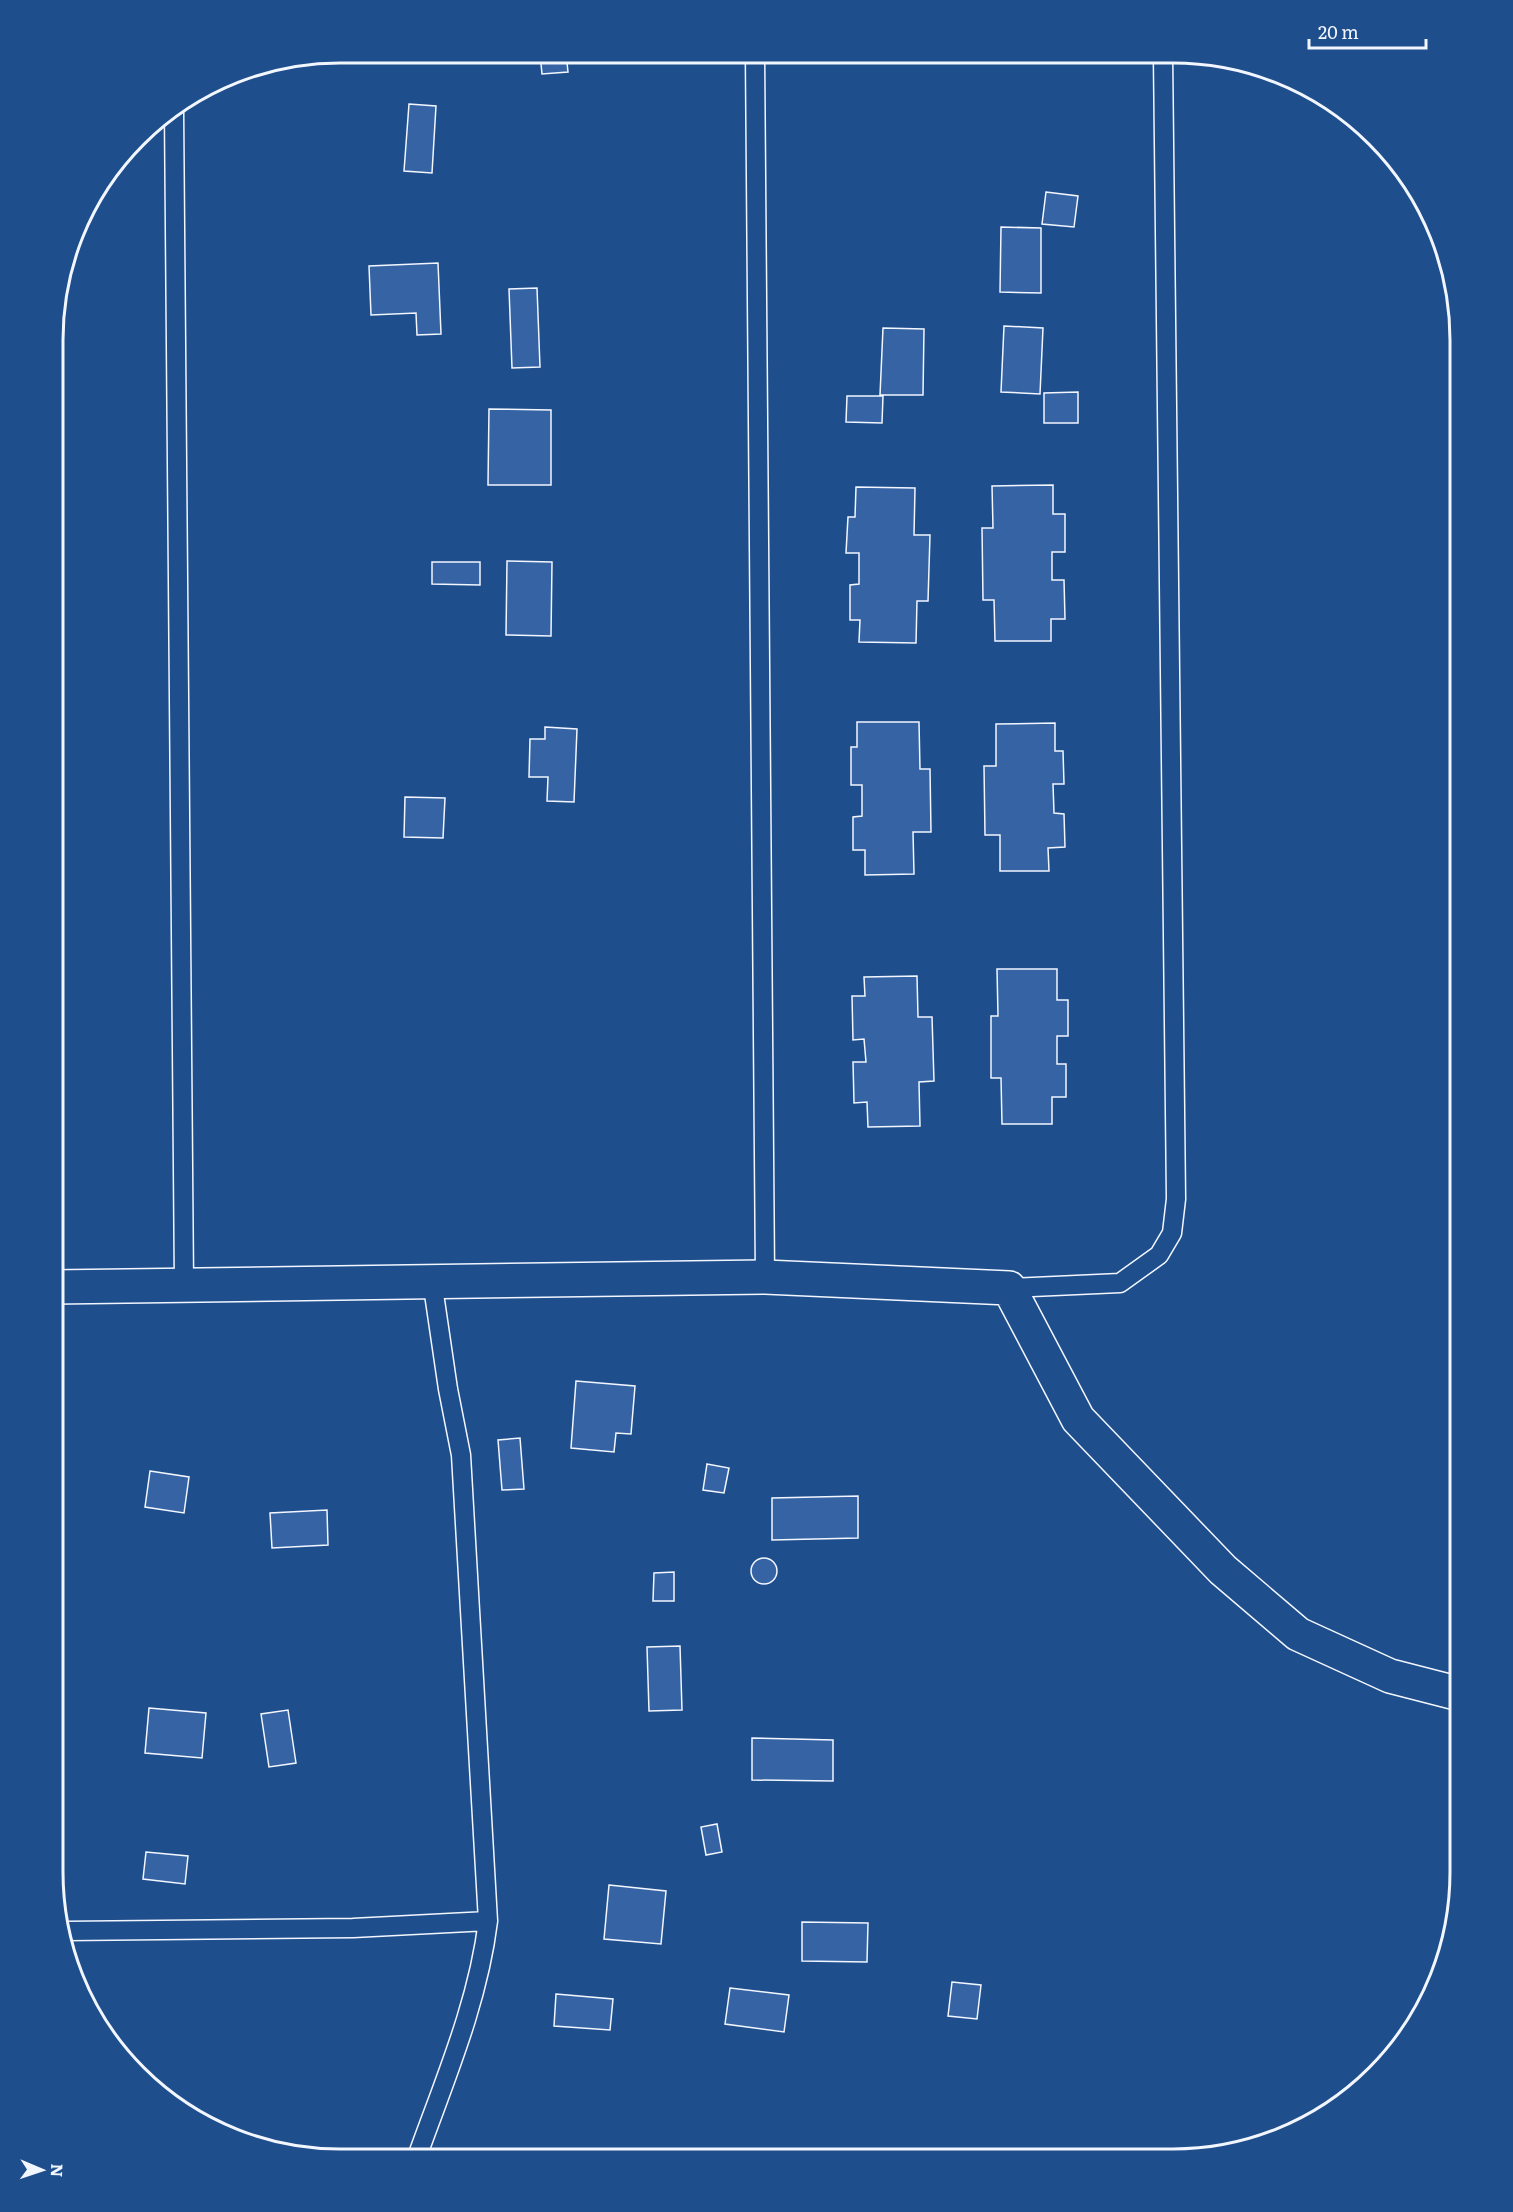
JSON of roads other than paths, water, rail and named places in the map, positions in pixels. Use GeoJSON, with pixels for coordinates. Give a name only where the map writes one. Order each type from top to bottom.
{"type":"FeatureCollection","features":[{"type":"Feature","properties":{"kind":"street"},"geometry":{"type":"LineString","coordinates":[[63,1287],[765,1277],[1009,1288],[1078,1419],[1223,1570],[1298,1634],[1390,1676],[1450,1691]]}},
{"type":"Feature","properties":{"kind":"lane"},"geometry":{"type":"LineString","coordinates":[[756,63],[765,1277]]}},
{"type":"Feature","properties":{"kind":"lane"},"geometry":{"type":"LineString","coordinates":[[1009,1288],[1120,1282],[1159,1255],[1172,1233],[1176,1199],[1163,63]]}},
{"type":"Feature","properties":{"kind":"lane"},"geometry":{"type":"LineString","coordinates":[[174,119],[184,1285]]}},
{"type":"Feature","properties":{"kind":"lane"},"geometry":{"type":"LineString","coordinates":[[420,2149],[483,1964],[488,1921],[461,1455],[448,1389],[432,1280]]}},
{"type":"Feature","properties":{"kind":"lane"},"geometry":{"type":"LineString","coordinates":[[69,1931],[353,1928],[488,1921]]}}]}
